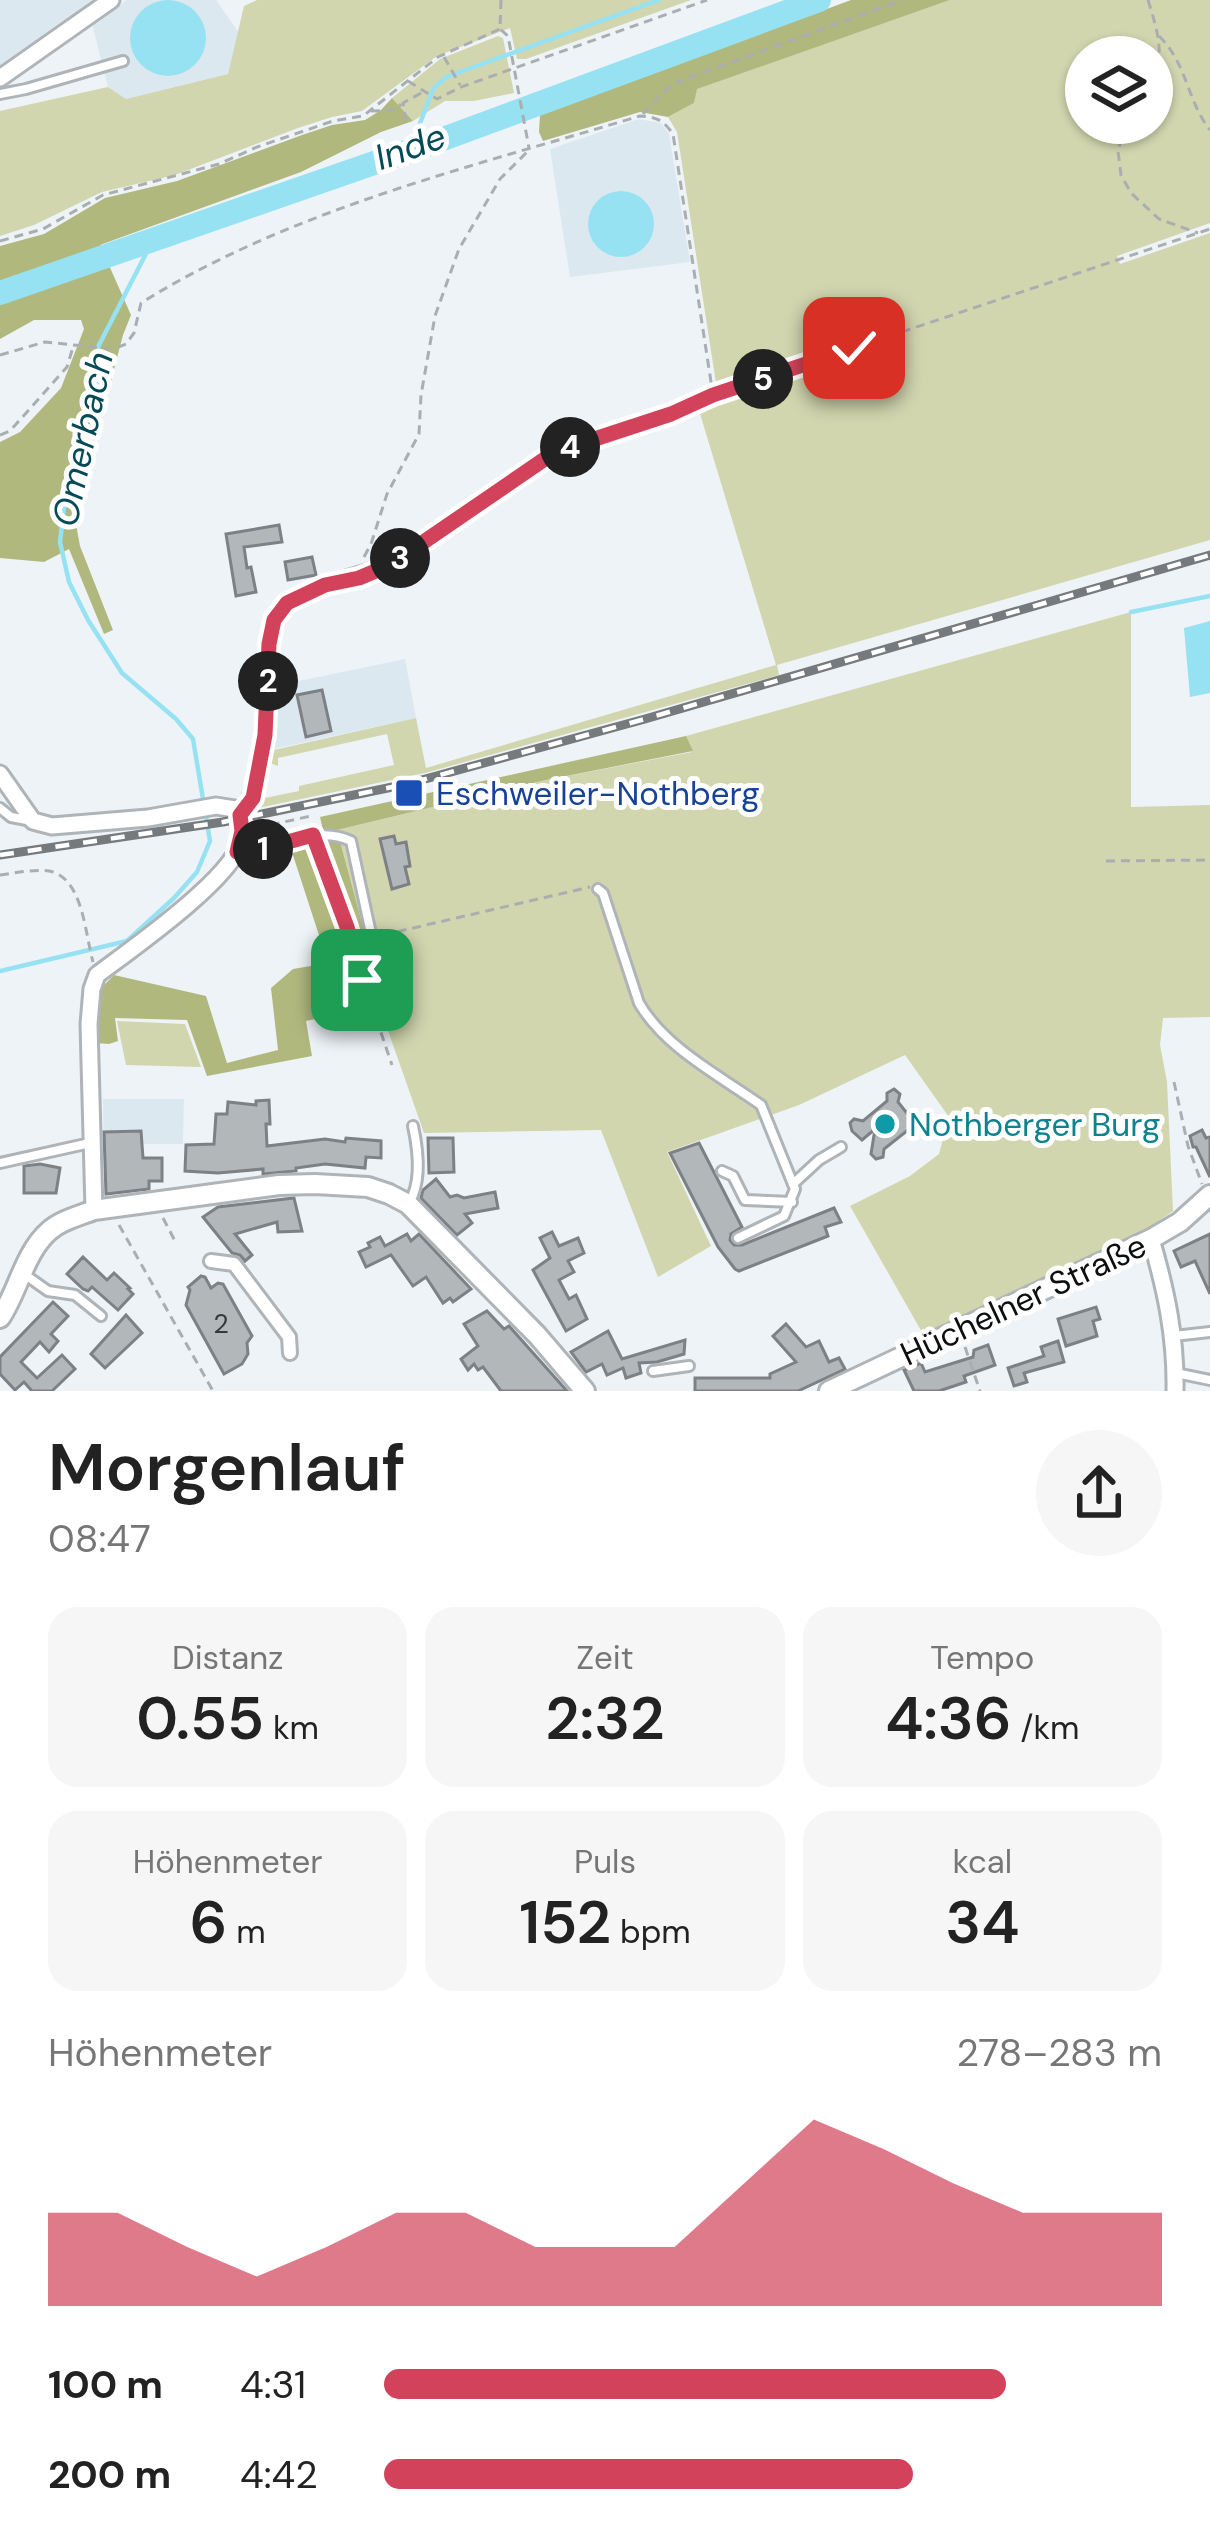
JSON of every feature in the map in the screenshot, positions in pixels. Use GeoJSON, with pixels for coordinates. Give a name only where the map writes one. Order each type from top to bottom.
{"type":"FeatureCollection","features":[{"type":"Feature","properties":{"kind":"street"},"geometry":{"type":"LineString","coordinates":[[0,78],[111,0]]}},
{"type":"Feature","properties":{"kind":"street"},"geometry":{"type":"LineString","coordinates":[[0,774],[33,821],[52,826],[185,812],[232,815],[253,798],[265,735],[274,620],[287,603],[325,585],[390,565]]}},
{"type":"Feature","properties":{"kind":"street"},"geometry":{"type":"LineString","coordinates":[[103,1209],[90,1143],[92,989],[97,975],[182,910],[237,852],[232,815]]}},
{"type":"Feature","properties":{"kind":"street"},"geometry":{"type":"LineString","coordinates":[[0,1318],[47,1232],[69,1219],[103,1209],[279,1185],[368,1187],[408,1204],[537,1335],[585,1391]]}},
{"type":"Feature","properties":{"kind":"street","name":"Hüchelner Straße"},"geometry":{"type":"LineString","coordinates":[[829,1391],[1150,1239],[1180,1222],[1209,1196]]}},
{"type":"Feature","properties":{"kind":"street"},"geometry":{"type":"LineString","coordinates":[[1150,1239],[1174,1336],[1175,1391]]}},
{"type":"Feature","properties":{"kind":"street"},"geometry":{"type":"LineString","coordinates":[[211,1261],[234,1264],[289,1336],[290,1353]]}},
{"type":"Feature","properties":{"kind":"lane"},"geometry":{"type":"LineString","coordinates":[[0,94],[123,62]]}},
{"type":"Feature","properties":{"kind":"lane"},"geometry":{"type":"LineString","coordinates":[[0,808],[11,817],[33,821]]}},
{"type":"Feature","properties":{"kind":"lane"},"geometry":{"type":"LineString","coordinates":[[237,852],[313,835],[330,834],[351,841],[372,938]]}},
{"type":"Feature","properties":{"kind":"lane"},"geometry":{"type":"LineString","coordinates":[[598,889],[646,1014],[668,1039],[761,1105],[794,1184],[784,1216],[738,1238]]}},
{"type":"Feature","properties":{"kind":"lane"},"geometry":{"type":"LineString","coordinates":[[408,1204],[416,1184],[413,1126]]}},
{"type":"Feature","properties":{"kind":"lane"},"geometry":{"type":"LineString","coordinates":[[0,1163],[90,1143]]}},
{"type":"Feature","properties":{"kind":"lane"},"geometry":{"type":"LineString","coordinates":[[794,1184],[819,1160],[842,1147]]}},
{"type":"Feature","properties":{"kind":"lane"},"geometry":{"type":"LineString","coordinates":[[722,1171],[733,1176],[745,1200],[792,1202]]}},
{"type":"Feature","properties":{"kind":"lane"},"geometry":{"type":"LineString","coordinates":[[22,1273],[48,1291],[75,1295],[101,1316]]}},
{"type":"Feature","properties":{"kind":"lane"},"geometry":{"type":"LineString","coordinates":[[1174,1336],[1210,1332]]}},
{"type":"Feature","properties":{"kind":"lane"},"geometry":{"type":"LineString","coordinates":[[653,1371],[689,1366]]}},
{"type":"Feature","properties":{"kind":"lane"},"geometry":{"type":"LineString","coordinates":[[1175,1372],[1210,1380]]}},
{"type":"Feature","properties":{"kind":"path"},"geometry":{"type":"LineString","coordinates":[[500,0],[500,29],[508,36],[530,150]]}},
{"type":"Feature","properties":{"kind":"path"},"geometry":{"type":"LineString","coordinates":[[407,81],[437,99],[515,66],[707,0]]}},
{"type":"Feature","properties":{"kind":"path"},"geometry":{"type":"LineString","coordinates":[[640,116],[672,84],[902,0]]}},
{"type":"Feature","properties":{"kind":"path"},"geometry":{"type":"LineString","coordinates":[[1148,0],[1159,36]]}},
{"type":"Feature","properties":{"kind":"path"},"geometry":{"type":"LineString","coordinates":[[0,241],[43,229],[103,195],[219,164],[333,121],[363,116],[443,55],[500,29]]}},
{"type":"Feature","properties":{"kind":"path"},"geometry":{"type":"LineString","coordinates":[[1173,54],[1187,79],[1197,113],[1210,130]]}},
{"type":"Feature","properties":{"kind":"path"},"geometry":{"type":"LineString","coordinates":[[443,55],[461,87]]}},
{"type":"Feature","properties":{"kind":"path"},"geometry":{"type":"LineString","coordinates":[[370,111],[396,110],[424,91]]}},
{"type":"Feature","properties":{"kind":"path"},"geometry":{"type":"LineString","coordinates":[[396,110],[406,119],[403,103]]}},
{"type":"Feature","properties":{"kind":"path"},"geometry":{"type":"LineString","coordinates":[[0,355],[44,342],[113,350],[134,333],[141,303],[189,273],[350,204],[640,116],[663,120],[673,134],[713,395]]}},
{"type":"Feature","properties":{"kind":"path"},"geometry":{"type":"LineString","coordinates":[[1120,144],[1121,176],[1131,193],[1159,219],[1199,233]]}},
{"type":"Feature","properties":{"kind":"path"},"geometry":{"type":"LineString","coordinates":[[359,578],[387,494],[418,434],[435,316],[459,249],[500,179],[530,150]]}},
{"type":"Feature","properties":{"kind":"path"},"geometry":{"type":"LineString","coordinates":[[390,565],[555,452],[1210,229]]}},
{"type":"Feature","properties":{"kind":"path"},"geometry":{"type":"LineString","coordinates":[[0,435],[10,431],[67,368],[73,346]]}},
{"type":"Feature","properties":{"kind":"path"},"geometry":{"type":"LineString","coordinates":[[232,815],[311,816]]}},
{"type":"Feature","properties":{"kind":"path"},"geometry":{"type":"LineString","coordinates":[[313,835],[392,1065]]}},
{"type":"Feature","properties":{"kind":"path"},"geometry":{"type":"LineString","coordinates":[[1106,860],[1210,860]]}},
{"type":"Feature","properties":{"kind":"path"},"geometry":{"type":"LineString","coordinates":[[0,875],[54,872],[68,880],[91,956]]}},
{"type":"Feature","properties":{"kind":"path"},"geometry":{"type":"LineString","coordinates":[[372,938],[588,887],[598,889]]}},
{"type":"Feature","properties":{"kind":"path"},"geometry":{"type":"LineString","coordinates":[[1174,1082],[1188,1146],[1209,1196]]}},
{"type":"Feature","properties":{"kind":"path"},"geometry":{"type":"LineString","coordinates":[[103,1209],[213,1391]]}},
{"type":"Feature","properties":{"kind":"path"},"geometry":{"type":"LineString","coordinates":[[162,1217],[176,1243]]}},
{"type":"Feature","properties":{"kind":"path"},"geometry":{"type":"LineString","coordinates":[[959,1329],[980,1391]]}},
{"type":"Feature","properties":{"kind":"path"},"geometry":{"type":"LineString","coordinates":[[197,1384],[206,1379]]}},
{"type":"Feature","properties":{"kind":"shaded area"},"geometry":{"type":"Polygon","coordinates":[[[0,0],[92,0],[0,65],[0,0]]]}},
{"type":"Feature","properties":{"kind":"shaded area"},"geometry":{"type":"Polygon","coordinates":[[[127,0],[216,0],[239,33],[228,74],[126,99],[108,87],[92,24],[127,0]]]}},
{"type":"Feature","properties":{"kind":"shaded area"},"geometry":{"type":"Polygon","coordinates":[[[639,119],[661,123],[669,134],[690,262],[570,277],[550,149],[639,119]]]}},
{"type":"Feature","properties":{"kind":"shaded area"},"geometry":{"type":"Polygon","coordinates":[[[405,659],[416,718],[269,750],[275,686],[405,659]]]}},
{"type":"Feature","properties":{"kind":"shaded area"},"geometry":{"type":"Polygon","coordinates":[[[103,1099],[184,1099],[183,1144],[143,1144],[142,1149],[117,1150],[121,1166],[104,1167],[103,1099]]]}},
{"type":"Feature","properties":{"kind":"green space"},"geometry":{"type":"Polygon","coordinates":[[[257,0],[691,0],[526,59],[517,59],[510,28],[437,56],[362,111],[298,128],[175,175],[102,192],[0,236],[0,111],[108,87],[126,99],[228,74],[244,6],[257,0]]]}},
{"type":"Feature","properties":{"kind":"green space"},"geometry":{"type":"Polygon","coordinates":[[[851,0],[950,0],[697,89],[694,103],[668,117],[640,112],[543,141],[539,132],[540,115],[851,0]]]}},
{"type":"Feature","properties":{"kind":"green space"},"geometry":{"type":"Polygon","coordinates":[[[950,0],[1210,0],[1210,223],[1117,256],[1120,264],[1210,233],[1210,540],[777,665],[779,675],[425,773],[258,808],[260,799],[299,791],[299,786],[394,765],[387,734],[278,758],[278,766],[270,763],[274,750],[416,718],[426,768],[776,665],[698,407],[736,392],[734,385],[716,383],[677,132],[668,117],[694,103],[696,89],[950,0]]]}},
{"type":"Feature","properties":{"kind":"green space"},"geometry":{"type":"Polygon","coordinates":[[[503,38],[514,93],[445,101],[413,121],[392,98],[440,59],[503,38]]]}},
{"type":"Feature","properties":{"kind":"green space"},"geometry":{"type":"Polygon","coordinates":[[[392,98],[413,121],[301,172],[100,245],[131,315],[73,508],[80,546],[113,630],[104,634],[69,549],[44,562],[0,558],[0,442],[20,432],[61,388],[84,329],[81,320],[34,320],[0,339],[0,246],[44,234],[105,198],[177,181],[332,125],[365,120],[392,98]]]}},
{"type":"Feature","properties":{"kind":"green space"},"geometry":{"type":"Polygon","coordinates":[[[1131,612],[1131,807],[1210,805],[1210,1017],[1163,1018],[1160,1045],[1167,1082],[1173,1211],[1084,1263],[923,1334],[850,1206],[910,1176],[939,1154],[949,1117],[905,1055],[799,1105],[667,1152],[711,1246],[658,1277],[601,1130],[424,1133],[379,1005],[337,830],[546,780],[692,752],[686,736],[1131,612]]]}},
{"type":"Feature","properties":{"kind":"green space"},"geometry":{"type":"Polygon","coordinates":[[[686,736],[693,751],[337,830],[379,1005],[306,1021],[312,1056],[207,1076],[187,1020],[115,1018],[118,1041],[96,1043],[102,987],[114,975],[206,996],[227,1063],[278,1050],[271,988],[293,969],[328,963],[290,846],[325,839],[320,817],[686,736]]]}},
{"type":"Feature","properties":{"kind":"green space"},"geometry":{"type":"Polygon","coordinates":[[[117,1021],[185,1024],[201,1067],[126,1065],[117,1021]]]}},
{"type":"Feature","properties":{"kind":"water"},"geometry":{"type":"Polygon","coordinates":[[[168,0],[195,11],[206,38],[195,65],[168,76],[141,65],[130,38],[141,11],[168,0]]]}},
{"type":"Feature","properties":{"kind":"water"},"geometry":{"type":"Polygon","coordinates":[[[621,191],[644,201],[654,224],[644,247],[621,257],[598,247],[588,224],[598,201],[621,191]]]}},
{"type":"Feature","properties":{"kind":"water"},"geometry":{"type":"Polygon","coordinates":[[[1210,621],[1210,693],[1190,697],[1184,628],[1210,621]]]}},
{"type":"Feature","properties":{"kind":"building"},"geometry":{"type":"Polygon","coordinates":[[[279,525],[282,542],[244,547],[256,592],[236,596],[226,534],[279,525]]]}},
{"type":"Feature","properties":{"kind":"building"},"geometry":{"type":"Polygon","coordinates":[[[312,557],[316,575],[288,580],[285,562],[312,557]]]}},
{"type":"Feature","properties":{"kind":"building"},"geometry":{"type":"Polygon","coordinates":[[[322,690],[331,731],[306,737],[297,695],[322,690]]]}},
{"type":"Feature","properties":{"kind":"building"},"geometry":{"type":"Polygon","coordinates":[[[394,836],[396,844],[406,842],[410,866],[405,867],[409,884],[392,889],[380,839],[394,836]]]}},
{"type":"Feature","properties":{"kind":"building","name":"Nothberger Burg"},"geometry":{"type":"Polygon","coordinates":[[[894,1089],[900,1094],[898,1102],[910,1117],[919,1118],[921,1126],[908,1130],[876,1159],[871,1154],[875,1129],[862,1140],[850,1123],[863,1121],[894,1089]]]}},
{"type":"Feature","properties":{"kind":"building"},"geometry":{"type":"Polygon","coordinates":[[[269,1100],[267,1146],[325,1139],[345,1142],[346,1138],[381,1141],[381,1158],[366,1157],[365,1168],[325,1164],[263,1174],[263,1169],[185,1171],[186,1145],[214,1144],[216,1114],[227,1114],[228,1102],[256,1105],[256,1101],[269,1100]]]}},
{"type":"Feature","properties":{"kind":"building"},"geometry":{"type":"Polygon","coordinates":[[[1202,1130],[1210,1137],[1210,1177],[1190,1136],[1202,1130]]]}},
{"type":"Feature","properties":{"kind":"building"},"geometry":{"type":"Polygon","coordinates":[[[141,1131],[143,1158],[162,1158],[162,1181],[149,1181],[149,1189],[106,1194],[104,1132],[141,1131]]]}},
{"type":"Feature","properties":{"kind":"building"},"geometry":{"type":"Polygon","coordinates":[[[428,1138],[453,1138],[454,1172],[429,1173],[428,1138]]]}},
{"type":"Feature","properties":{"kind":"building"},"geometry":{"type":"Polygon","coordinates":[[[699,1143],[742,1227],[731,1234],[734,1245],[834,1208],[841,1222],[825,1227],[828,1236],[735,1269],[718,1247],[670,1153],[699,1143]]]}},
{"type":"Feature","properties":{"kind":"building"},"geometry":{"type":"Polygon","coordinates":[[[24,1166],[60,1168],[56,1193],[24,1193],[24,1166]]]}},
{"type":"Feature","properties":{"kind":"building"},"geometry":{"type":"Polygon","coordinates":[[[436,1179],[450,1197],[495,1192],[498,1208],[465,1214],[472,1223],[457,1235],[421,1198],[436,1179]]]}},
{"type":"Feature","properties":{"kind":"building"},"geometry":{"type":"Polygon","coordinates":[[[294,1198],[302,1231],[278,1232],[277,1222],[235,1234],[252,1255],[245,1261],[232,1253],[203,1217],[218,1207],[294,1198]]]}},
{"type":"Feature","properties":{"kind":"building"},"geometry":{"type":"Polygon","coordinates":[[[552,1232],[559,1246],[578,1238],[584,1253],[568,1261],[574,1272],[559,1280],[569,1299],[576,1295],[587,1319],[566,1331],[533,1270],[550,1258],[540,1238],[552,1232]]]}},
{"type":"Feature","properties":{"kind":"building"},"geometry":{"type":"Polygon","coordinates":[[[407,1234],[411,1241],[419,1234],[471,1289],[443,1303],[426,1277],[413,1286],[391,1255],[366,1267],[359,1252],[370,1247],[368,1243],[380,1237],[385,1246],[407,1234]]]}},
{"type":"Feature","properties":{"kind":"building"},"geometry":{"type":"Polygon","coordinates":[[[1210,1234],[1210,1294],[1195,1261],[1181,1267],[1174,1251],[1210,1234]]]}},
{"type":"Feature","properties":{"kind":"building"},"geometry":{"type":"Polygon","coordinates":[[[83,1257],[107,1280],[114,1273],[130,1288],[133,1294],[118,1310],[92,1287],[83,1289],[67,1274],[83,1257]]]}},
{"type":"Feature","properties":{"kind":"building"},"geometry":{"type":"Polygon","coordinates":[[[201,1276],[211,1288],[223,1284],[252,1336],[242,1364],[224,1374],[186,1305],[188,1287],[201,1276]]]}},
{"type":"Feature","properties":{"kind":"building"},"geometry":{"type":"Polygon","coordinates":[[[53,1302],[68,1316],[51,1334],[58,1341],[49,1352],[40,1342],[21,1362],[37,1378],[62,1355],[75,1369],[52,1391],[32,1391],[24,1382],[15,1390],[0,1374],[0,1357],[53,1302]]]}},
{"type":"Feature","properties":{"kind":"building"},"geometry":{"type":"Polygon","coordinates":[[[1096,1307],[1097,1336],[1066,1346],[1058,1319],[1096,1307]]]}},
{"type":"Feature","properties":{"kind":"building"},"geometry":{"type":"Polygon","coordinates":[[[487,1311],[504,1329],[509,1326],[567,1391],[501,1391],[483,1367],[478,1370],[474,1364],[468,1370],[461,1359],[478,1346],[464,1324],[487,1311]]]}},
{"type":"Feature","properties":{"kind":"building"},"geometry":{"type":"Polygon","coordinates":[[[126,1315],[142,1333],[105,1368],[91,1354],[126,1315]]]}},
{"type":"Feature","properties":{"kind":"building"},"geometry":{"type":"Polygon","coordinates":[[[786,1324],[806,1347],[819,1341],[829,1362],[839,1358],[845,1369],[798,1391],[695,1391],[695,1378],[770,1378],[796,1362],[773,1336],[786,1324]]]}},
{"type":"Feature","properties":{"kind":"building"},"geometry":{"type":"Polygon","coordinates":[[[608,1331],[622,1359],[685,1340],[684,1354],[639,1363],[641,1373],[626,1378],[623,1368],[607,1375],[602,1364],[586,1372],[571,1352],[608,1331]]]}},
{"type":"Feature","properties":{"kind":"building"},"geometry":{"type":"Polygon","coordinates":[[[1058,1341],[1064,1362],[1024,1373],[1027,1382],[1014,1386],[1008,1368],[1044,1356],[1041,1347],[1058,1341]]]}},
{"type":"Feature","properties":{"kind":"building"},"geometry":{"type":"Polygon","coordinates":[[[988,1345],[995,1365],[939,1391],[914,1391],[904,1370],[921,1363],[925,1372],[973,1357],[974,1350],[988,1345]]]}},
{"type":"Feature","properties":{"kind":"waterway"},"geometry":{"type":"LineString","coordinates":[[410,150],[433,89],[446,77],[659,0]]}},
{"type":"Feature","properties":{"kind":"waterway","name":"Inde"},"geometry":{"type":"LineString","coordinates":[[0,293],[443,139],[819,0]]}},
{"type":"Feature","properties":{"kind":"waterway","name":"Omerbach"},"geometry":{"type":"LineString","coordinates":[[0,971],[127,941],[197,872],[210,841],[193,739],[122,673],[69,582],[60,542],[64,508],[89,440],[98,396],[98,347],[152,242]]}},
{"type":"Feature","properties":{"kind":"waterway"},"geometry":{"type":"LineString","coordinates":[[1131,612],[1210,596]]}},
{"type":"Feature","properties":{"kind":"railway"},"geometry":{"type":"LineString","coordinates":[[0,855],[223,822],[407,784],[1210,555]]}},
{"type":"Feature","properties":{"kind":"place","name":"Eschweiler-Nothberg"},"geometry":{"type":"Point","coordinates":[409,793]}},
{"type":"Feature","properties":{"kind":"place","name":"Nothberger Burg"},"geometry":{"type":"Point","coordinates":[885,1124]}},
{"type":"Feature","properties":{"kind":"route"},"geometry":{"type":"LineString","coordinates":[[362,980],[313,835],[237,852],[240,815],[253,798],[265,735],[269,644],[274,620],[287,603],[325,585],[390,565],[555,452],[854,348]]}}]}
